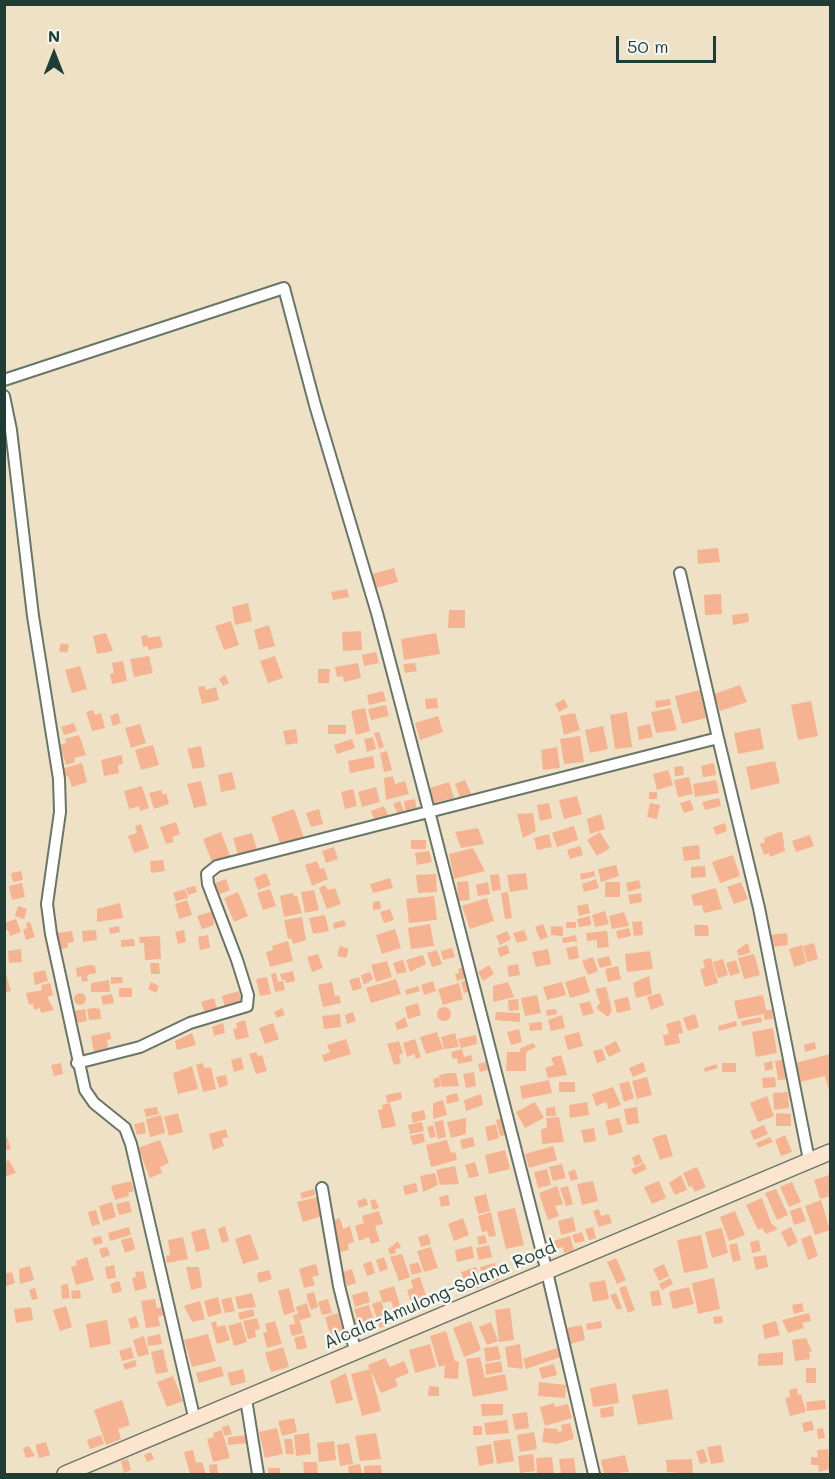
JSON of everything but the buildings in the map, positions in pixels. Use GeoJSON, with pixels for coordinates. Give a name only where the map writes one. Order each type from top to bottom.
{"type":"FeatureCollection","features":[{"type":"Feature","properties":{"kind":"main road","name":"Alcala-Amulong-Solana Road"},"geometry":{"type":"LineString","coordinates":[[65,1474],[195,1421],[355,1350],[831,1152]]}},
{"type":"Feature","properties":{"kind":"street"},"geometry":{"type":"LineString","coordinates":[[4,380],[284,288],[315,405],[377,613],[429,811],[547,1272],[594,1474]]}},
{"type":"Feature","properties":{"kind":"street"},"geometry":{"type":"LineString","coordinates":[[4,396],[11,430],[34,627],[59,779],[60,812],[47,904],[77,1063],[85,1090],[94,1103],[125,1128],[131,1144],[195,1421]]}},
{"type":"Feature","properties":{"kind":"street"},"geometry":{"type":"LineString","coordinates":[[680,573],[759,908],[809,1160]]}},
{"type":"Feature","properties":{"kind":"street"},"geometry":{"type":"LineString","coordinates":[[77,1063],[140,1047],[190,1023],[247,1006],[248,995],[240,968],[208,884],[210,870],[229,862],[718,738]]}},
{"type":"Feature","properties":{"kind":"street"},"geometry":{"type":"LineString","coordinates":[[322,1188],[339,1286],[355,1350]]}},
{"type":"Feature","properties":{"kind":"street"},"geometry":{"type":"LineString","coordinates":[[246,1399],[258,1474]]}}]}
